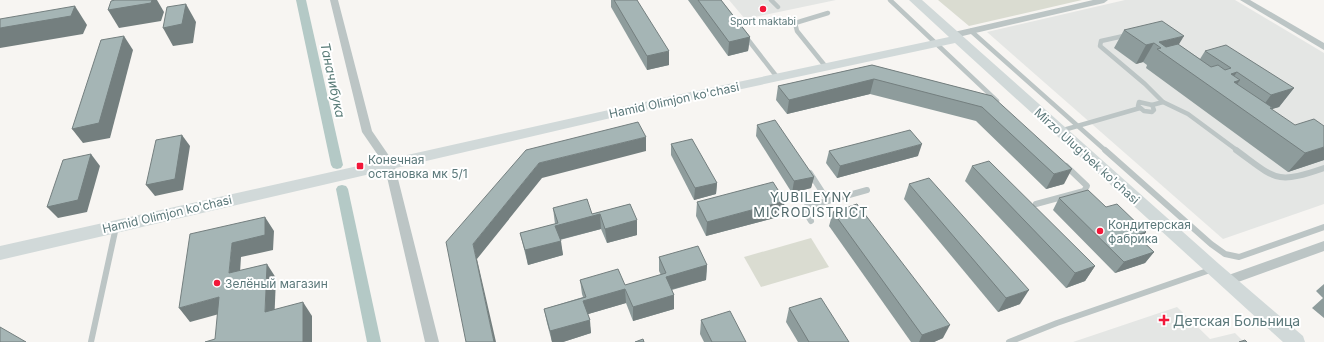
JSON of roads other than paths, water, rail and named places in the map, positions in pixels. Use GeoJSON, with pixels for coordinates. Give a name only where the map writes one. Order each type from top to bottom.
{"type":"FeatureCollection","features":[{"type":"Feature","properties":{"kind":"street"},"geometry":{"type":"LineString","coordinates":[[334,0],[367,132],[389,164],[432,342]]}},
{"type":"Feature","properties":{"kind":"street","name":"Mirzo Ulug'bek ko'chasi"},"geometry":{"type":"LineString","coordinates":[[915,0],[1296,342]]}},
{"type":"Feature","properties":{"kind":"street"},"geometry":{"type":"LineString","coordinates":[[956,37],[971,31],[1104,0]]}},
{"type":"Feature","properties":{"kind":"street"},"geometry":{"type":"LineString","coordinates":[[1244,0],[1324,47]]}},
{"type":"Feature","properties":{"kind":"street","name":"Hamid Olimjon ko'chasi"},"geometry":{"type":"LineString","coordinates":[[0,253],[357,171],[936,44],[956,37]]}},
{"type":"Feature","properties":{"kind":"street"},"geometry":{"type":"LineString","coordinates":[[1227,281],[1324,246]]}},
{"type":"Feature","properties":{"kind":"lane"},"geometry":{"type":"LineString","coordinates":[[771,0],[778,7]]}},
{"type":"Feature","properties":{"kind":"lane"},"geometry":{"type":"LineString","coordinates":[[890,0],[1000,104]]}},
{"type":"Feature","properties":{"kind":"lane"},"geometry":{"type":"LineString","coordinates":[[826,67],[797,31],[795,23],[828,13]]}},
{"type":"Feature","properties":{"kind":"lane"},"geometry":{"type":"LineString","coordinates":[[740,30],[777,78]]}},
{"type":"Feature","properties":{"kind":"lane"},"geometry":{"type":"LineString","coordinates":[[971,31],[1211,244],[1225,254],[1240,258],[1324,227]]}},
{"type":"Feature","properties":{"kind":"lane"},"geometry":{"type":"LineString","coordinates":[[1136,33],[1101,41],[1100,46],[1146,84],[1162,102],[1188,114],[1270,175],[1278,179],[1285,180],[1324,168]]}},
{"type":"Feature","properties":{"kind":"lane"},"geometry":{"type":"LineString","coordinates":[[1060,131],[1140,108],[1144,111],[1152,112],[1154,110],[1152,105],[1162,102]]}},
{"type":"Feature","properties":{"kind":"lane"},"geometry":{"type":"LineString","coordinates":[[1036,204],[1084,190],[1087,186],[1064,164]]}},
{"type":"Feature","properties":{"kind":"lane"},"geometry":{"type":"LineString","coordinates":[[806,168],[828,201]]}},
{"type":"Feature","properties":{"kind":"lane"},"geometry":{"type":"LineString","coordinates":[[811,221],[804,209],[806,207],[867,190]]}},
{"type":"Feature","properties":{"kind":"lane"},"geometry":{"type":"LineString","coordinates":[[91,342],[117,225]]}},
{"type":"Feature","properties":{"kind":"lane"},"geometry":{"type":"LineString","coordinates":[[1009,342],[1057,323],[1213,269]]}},
{"type":"Feature","properties":{"kind":"waterway","name":"Таначибука"},"geometry":{"type":"LineString","coordinates":[[301,0],[337,165]]}},
{"type":"Feature","properties":{"kind":"waterway","name":"Таначибука"},"geometry":{"type":"LineString","coordinates":[[342,189],[374,342]]}},
{"type":"Feature","properties":{"kind":"place","name":"Sport maktabi"},"geometry":{"type":"Point","coordinates":[763,9]}},
{"type":"Feature","properties":{"kind":"place","name":"Конечная остановка мк 5/1"},"geometry":{"type":"Point","coordinates":[360,166]}},
{"type":"Feature","properties":{"kind":"place","name":"Кондитерская фабрика"},"geometry":{"type":"Point","coordinates":[1100,231]}},
{"type":"Feature","properties":{"kind":"place","name":"Зелёный магазин"},"geometry":{"type":"Point","coordinates":[217,283]}},
{"type":"Feature","properties":{"kind":"place","name":"Детская Больница"},"geometry":{"type":"Point","coordinates":[1164,320]}},
{"type":"Feature","properties":{"kind":"district","name":"YUBILEYNY MICRODISTRICT"},"geometry":{"type":"Point","coordinates":[811,204]}}]}
